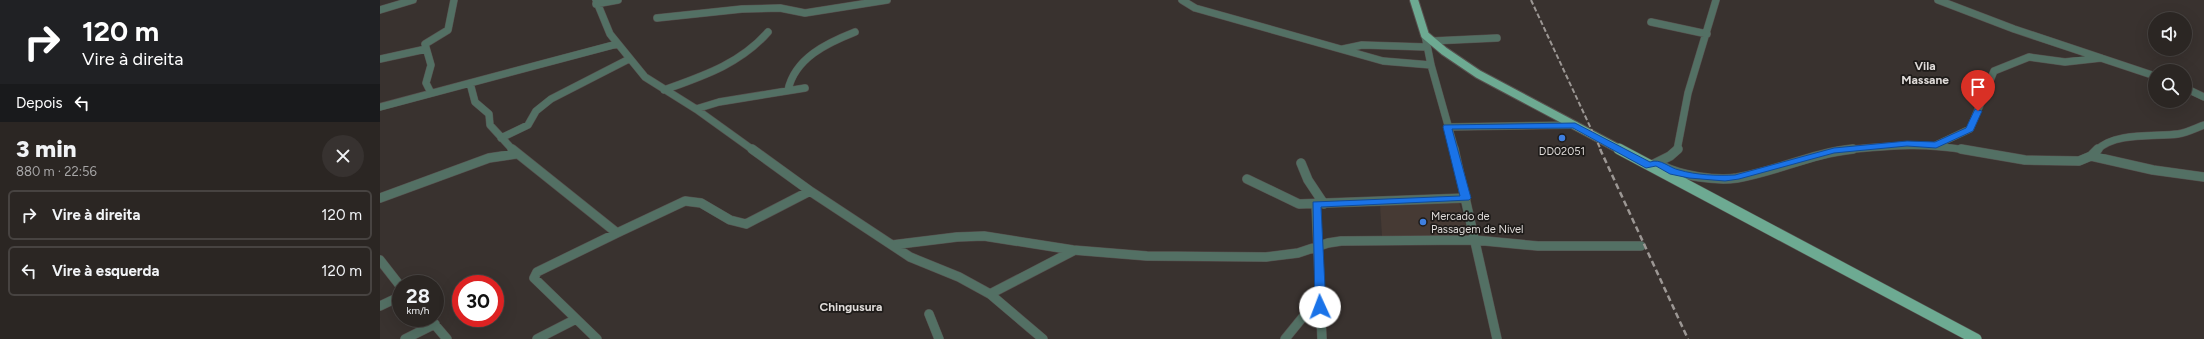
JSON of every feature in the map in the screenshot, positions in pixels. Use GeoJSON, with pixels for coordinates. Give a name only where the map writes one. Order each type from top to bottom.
{"type":"FeatureCollection","features":[{"type":"Feature","properties":{"kind":"main road"},"geometry":{"type":"LineString","coordinates":[[1414,0],[1428,41],[1478,74],[1653,164],[1976,339]]}},
{"type":"Feature","properties":{"kind":"street"},"geometry":{"type":"LineString","coordinates":[[380,10],[413,0]]}},
{"type":"Feature","properties":{"kind":"street"},"geometry":{"type":"LineString","coordinates":[[431,93],[426,83],[431,65],[425,44],[448,30],[452,21],[454,0]]}},
{"type":"Feature","properties":{"kind":"street"},"geometry":{"type":"LineString","coordinates":[[618,0],[596,2],[610,34],[629,59],[645,76],[664,90],[696,109],[810,191],[892,245],[919,262],[959,277],[990,294],[1043,339]]}},
{"type":"Feature","properties":{"kind":"street"},"geometry":{"type":"LineString","coordinates":[[657,18],[742,9],[780,8],[805,13],[887,0]]}},
{"type":"Feature","properties":{"kind":"street"},"geometry":{"type":"LineString","coordinates":[[1182,0],[1195,8],[1383,61],[1431,66]]}},
{"type":"Feature","properties":{"kind":"street"},"geometry":{"type":"LineString","coordinates":[[1653,164],[1670,156],[1678,149],[1685,112],[1716,0]]}},
{"type":"Feature","properties":{"kind":"street"},"geometry":{"type":"LineString","coordinates":[[1938,0],[2014,29],[2103,57],[2148,73]]}},
{"type":"Feature","properties":{"kind":"street"},"geometry":{"type":"LineString","coordinates":[[1651,22],[1707,34]]}},
{"type":"Feature","properties":{"kind":"street"},"geometry":{"type":"LineString","coordinates":[[664,90],[724,68],[756,46],[768,32]]}},
{"type":"Feature","properties":{"kind":"street"},"geometry":{"type":"LineString","coordinates":[[788,90],[790,78],[802,62],[833,40],[855,32]]}},
{"type":"Feature","properties":{"kind":"street"},"geometry":{"type":"LineString","coordinates":[[1342,49],[1428,41],[1497,38]]}},
{"type":"Feature","properties":{"kind":"street"},"geometry":{"type":"LineString","coordinates":[[1428,41],[1431,66],[1466,198],[1497,339]]}},
{"type":"Feature","properties":{"kind":"street"},"geometry":{"type":"LineString","coordinates":[[380,107],[617,44]]}},
{"type":"Feature","properties":{"kind":"street"},"geometry":{"type":"LineString","coordinates":[[380,59],[426,49]]}},
{"type":"Feature","properties":{"kind":"street"},"geometry":{"type":"LineString","coordinates":[[1936,145],[1970,129],[1994,71],[2029,57],[2074,62],[2103,57]]}},
{"type":"Feature","properties":{"kind":"street"},"geometry":{"type":"LineString","coordinates":[[501,138],[528,125],[536,111],[551,99],[629,59]]}},
{"type":"Feature","properties":{"kind":"street"},"geometry":{"type":"LineString","coordinates":[[470,83],[474,99],[491,115],[490,125],[516,154],[535,166],[617,233]]}},
{"type":"Feature","properties":{"kind":"street"},"geometry":{"type":"LineString","coordinates":[[696,109],[718,102],[805,88]]}},
{"type":"Feature","properties":{"kind":"street"},"geometry":{"type":"LineString","coordinates":[[2192,91],[2204,97]]}},
{"type":"Feature","properties":{"kind":"street"},"geometry":{"type":"LineString","coordinates":[[1447,127],[1575,125]]}},
{"type":"Feature","properties":{"kind":"street"},"geometry":{"type":"LineString","coordinates":[[1653,164],[1689,176],[1736,178],[1834,151],[1907,144],[1936,145],[2025,160],[2079,161],[2091,156],[2101,146],[2116,141],[2131,137],[2179,134],[2204,125]]}},
{"type":"Feature","properties":{"kind":"street"},"geometry":{"type":"LineString","coordinates":[[380,198],[489,158],[509,146]]}},
{"type":"Feature","properties":{"kind":"street"},"geometry":{"type":"LineString","coordinates":[[489,158],[516,154]]}},
{"type":"Feature","properties":{"kind":"street"},"geometry":{"type":"LineString","coordinates":[[2091,156],[2153,170],[2204,177]]}},
{"type":"Feature","properties":{"kind":"street"},"geometry":{"type":"LineString","coordinates":[[1301,163],[1320,204],[1318,246],[1322,339]]}},
{"type":"Feature","properties":{"kind":"street"},"geometry":{"type":"LineString","coordinates":[[1247,179],[1293,202],[1320,204],[1466,198]]}},
{"type":"Feature","properties":{"kind":"street"},"geometry":{"type":"LineString","coordinates":[[597,339],[534,278],[535,275],[617,233],[685,201],[692,200],[699,202],[736,224],[746,224],[810,191]]}},
{"type":"Feature","properties":{"kind":"street"},"geometry":{"type":"LineString","coordinates":[[892,245],[956,237],[984,236],[1073,250],[1147,256],[1266,257],[1298,253],[1318,246],[1341,242],[1475,240],[1538,246],[1641,246]]}},
{"type":"Feature","properties":{"kind":"street"},"geometry":{"type":"LineString","coordinates":[[990,294],[1073,250]]}},
{"type":"Feature","properties":{"kind":"street"},"geometry":{"type":"LineString","coordinates":[[380,260],[392,275]]}},
{"type":"Feature","properties":{"kind":"street"},"geometry":{"type":"LineString","coordinates":[[1285,339],[1320,296]]}},
{"type":"Feature","properties":{"kind":"street"},"geometry":{"type":"LineString","coordinates":[[380,306],[392,300]]}},
{"type":"Feature","properties":{"kind":"street"},"geometry":{"type":"LineString","coordinates":[[929,314],[940,339]]}},
{"type":"Feature","properties":{"kind":"street"},"geometry":{"type":"LineString","coordinates":[[537,339],[576,319]]}},
{"type":"Feature","properties":{"kind":"street"},"geometry":{"type":"LineString","coordinates":[[405,339],[423,327]]}},
{"type":"Feature","properties":{"kind":"street"},"geometry":{"type":"LineString","coordinates":[[437,327],[447,339]]}},
{"type":"Feature","properties":{"kind":"shaded area","name":"Mercado de Passagem de Nivel"},"geometry":{"type":"Polygon","coordinates":[[[1459,202],[1469,237],[1382,236],[1380,205],[1459,202]]]}},
{"type":"Feature","properties":{"kind":"railway"},"geometry":{"type":"LineString","coordinates":[[1531,0],[1601,150]]}},
{"type":"Feature","properties":{"kind":"railway"},"geometry":{"type":"LineString","coordinates":[[1600,149],[1688,339]]}},
{"type":"Feature","properties":{"kind":"place","name":"DD02051"},"geometry":{"type":"Point","coordinates":[1562,138]}},
{"type":"Feature","properties":{"kind":"place","name":"Mercado de Passagem de Nivel"},"geometry":{"type":"Point","coordinates":[1423,222]}},
{"type":"Feature","properties":{"kind":"district","name":"Vila Massane"},"geometry":{"type":"Point","coordinates":[1925,73]}},
{"type":"Feature","properties":{"kind":"district","name":"Chingusura"},"geometry":{"type":"Point","coordinates":[851,307]}},
{"type":"Feature","properties":{"kind":"route"},"geometry":{"type":"LineString","coordinates":[[1320,307],[1316,204],[1466,198],[1447,127],[1575,125],[1650,166],[1656,163],[1674,172],[1689,176],[1736,178],[1834,151],[1907,144],[1936,145],[1970,129],[1978,111]]}}]}
